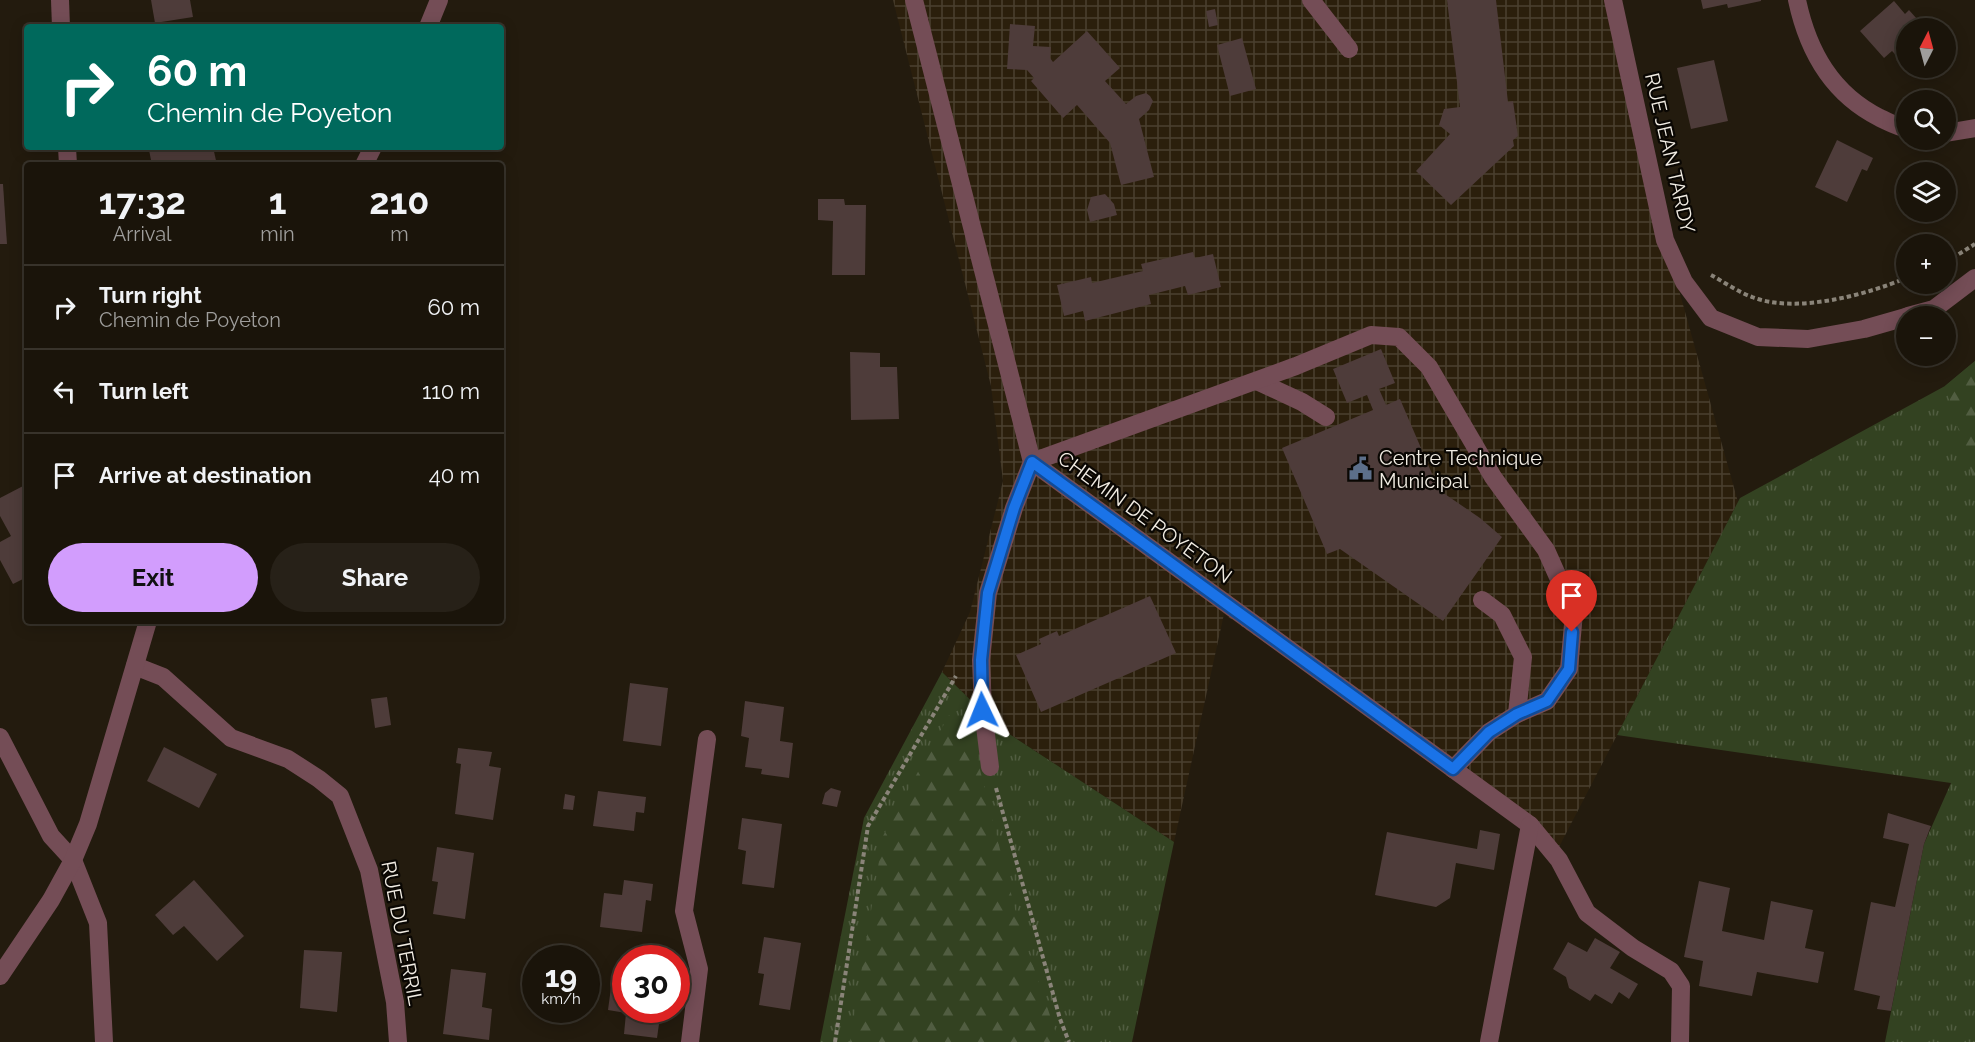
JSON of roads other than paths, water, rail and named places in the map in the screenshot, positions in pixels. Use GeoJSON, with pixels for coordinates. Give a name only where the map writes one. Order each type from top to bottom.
{"type":"FeatureCollection","features":[{"type":"Feature","properties":{"kind":"street"},"geometry":{"type":"LineString","coordinates":[[60,0],[61,24]]}},
{"type":"Feature","properties":{"kind":"street"},"geometry":{"type":"LineString","coordinates":[[429,24],[439,0]]}},
{"type":"Feature","properties":{"kind":"street","name":"CHEMIN DE POYETON"},"geometry":{"type":"LineString","coordinates":[[914,0],[1032,462],[1530,825],[1559,860],[1587,913],[1633,948],[1671,971],[1681,986],[1680,1042]]}},
{"type":"Feature","properties":{"kind":"street"},"geometry":{"type":"LineString","coordinates":[[1311,0],[1349,49]]}},
{"type":"Feature","properties":{"kind":"street","name":"RUE JEAN TARDY"},"geometry":{"type":"LineString","coordinates":[[1613,0],[1665,240],[1683,282],[1711,318],[1758,338],[1808,339],[1864,329],[1896,320]]}},
{"type":"Feature","properties":{"kind":"street"},"geometry":{"type":"LineString","coordinates":[[1797,0],[1812,49],[1833,84],[1862,109],[1896,126]]}},
{"type":"Feature","properties":{"kind":"street"},"geometry":{"type":"LineString","coordinates":[[1956,131],[1975,128]]}},
{"type":"Feature","properties":{"kind":"street","name":"RUE JEAN TARDY"},"geometry":{"type":"LineString","coordinates":[[1938,306],[1975,278]]}},
{"type":"Feature","properties":{"kind":"street"},"geometry":{"type":"LineString","coordinates":[[990,767],[982,710],[981,660],[988,593],[1014,508],[1032,462],[1257,381],[1371,336],[1399,337],[1429,367],[1493,477],[1546,550],[1574,614],[1569,669],[1547,701],[1517,714],[1489,732],[1453,769]]}},
{"type":"Feature","properties":{"kind":"street"},"geometry":{"type":"LineString","coordinates":[[1257,381],[1302,402],[1326,417]]}},
{"type":"Feature","properties":{"kind":"street"},"geometry":{"type":"LineString","coordinates":[[1482,600],[1502,615],[1523,657],[1517,714]]}},
{"type":"Feature","properties":{"kind":"street"},"geometry":{"type":"LineString","coordinates":[[0,976],[51,900],[73,860],[88,824],[147,624]]}},
{"type":"Feature","properties":{"kind":"street","name":"RUE DU TERRIL"},"geometry":{"type":"LineString","coordinates":[[135,666],[163,676],[231,738],[288,759],[319,778],[340,796],[369,870],[395,1002],[398,1042]]}},
{"type":"Feature","properties":{"kind":"street"},"geometry":{"type":"LineString","coordinates":[[0,737],[51,836],[73,860],[98,923],[104,1042]]}},
{"type":"Feature","properties":{"kind":"street"},"geometry":{"type":"LineString","coordinates":[[690,1042],[699,969],[684,911],[707,739]]}},
{"type":"Feature","properties":{"kind":"street"},"geometry":{"type":"LineString","coordinates":[[1489,1042],[1530,825]]}},
{"type":"Feature","properties":{"kind":"place","name":"Centre Technique Municipal"},"geometry":{"type":"Point","coordinates":[1361,469]}}]}
